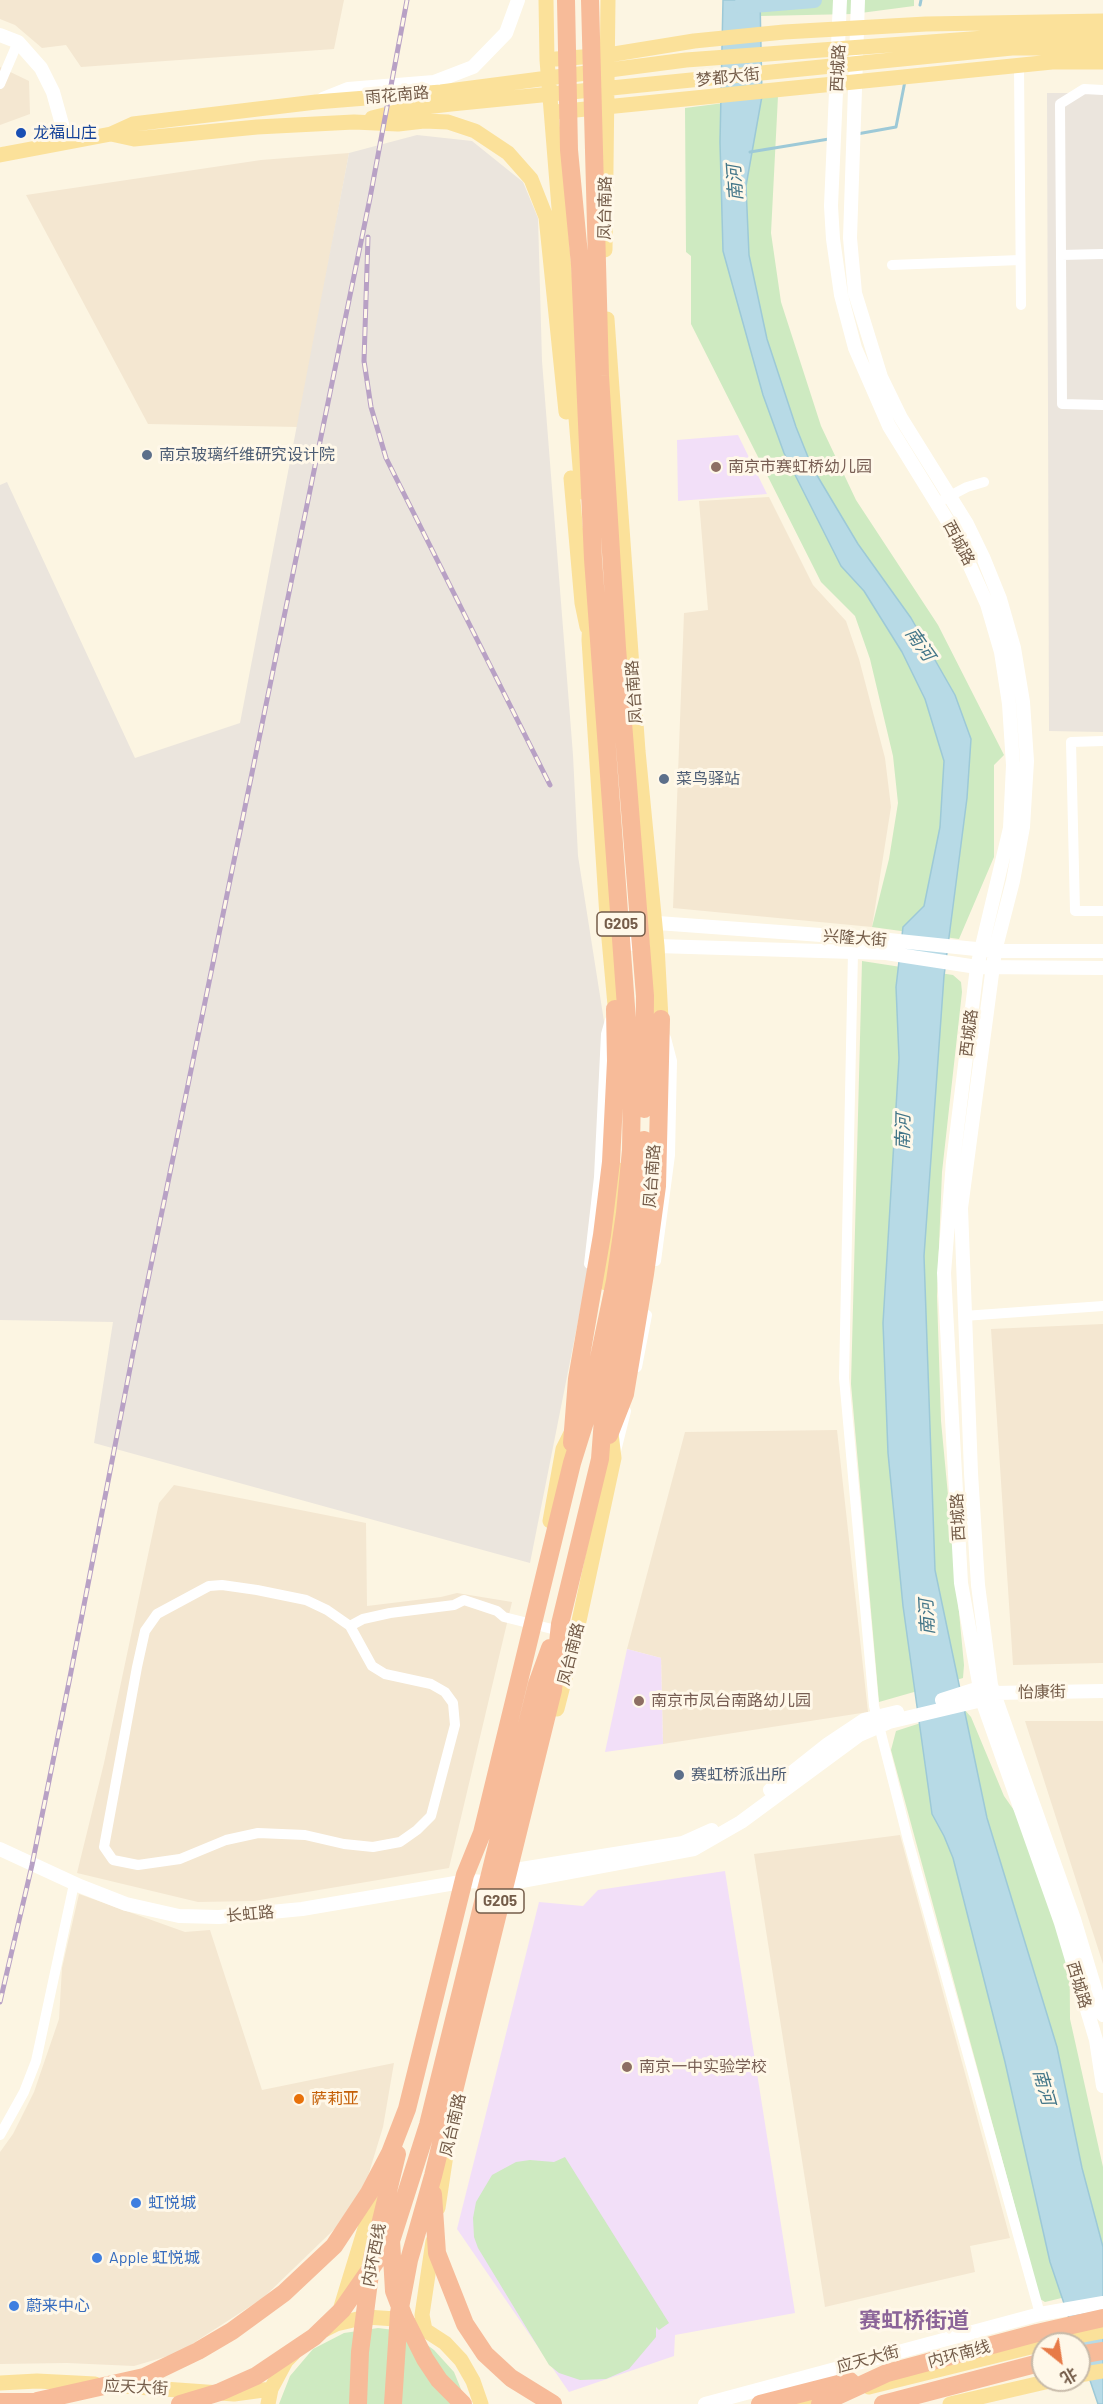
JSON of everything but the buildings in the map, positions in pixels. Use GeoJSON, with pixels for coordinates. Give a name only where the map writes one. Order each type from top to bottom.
{"type":"FeatureCollection","features":[{"type":"Feature","properties":{"kind":"highway","name":"凤台南路"},"geometry":{"type":"LineString","coordinates":[[482,1833],[567,1456],[587,1415],[615,1281],[631,1150],[632,1088],[593,559],[580,265],[569,150],[566,0]]}},
{"type":"Feature","properties":{"kind":"highway","name":"凤台南路"},"geometry":{"type":"LineString","coordinates":[[433,2176],[553,1690],[560,1624],[607,1458],[603,1419],[630,1277],[644,1151],[646,1033],[600,376],[590,0]]}},
{"type":"Feature","properties":{"kind":"highway"},"geometry":{"type":"LineString","coordinates":[[567,1456],[609,1182],[616,1061],[615,1005]]}},
{"type":"Feature","properties":{"kind":"highway"},"geometry":{"type":"LineString","coordinates":[[607,1458],[625,1394],[645,1274],[659,1162],[661,1019]]}},
{"type":"Feature","properties":{"kind":"highway"},"geometry":{"type":"LineString","coordinates":[[180,2404],[219,2392],[256,2376],[314,2337],[342,2310],[392,2238],[428,2125],[537,1684],[560,1624]]}},
{"type":"Feature","properties":{"kind":"highway"},"geometry":{"type":"LineString","coordinates":[[37,2401],[144,2377],[172,2365],[232,2331],[284,2293],[334,2246],[352,2220],[390,2153],[407,2109],[465,1875],[482,1833]]}},
{"type":"Feature","properties":{"kind":"highway"},"geometry":{"type":"LineString","coordinates":[[463,2404],[439,2380],[425,2359],[397,2300],[391,2271],[390,2225],[413,2152],[479,1874],[482,1833]]}},
{"type":"Feature","properties":{"kind":"highway","name":"内环西线"},"geometry":{"type":"LineString","coordinates":[[358,2404],[360,2352],[372,2259],[407,2109]]}},
{"type":"Feature","properties":{"kind":"highway"},"geometry":{"type":"LineString","coordinates":[[433,2176],[437,2253],[465,2324],[485,2354],[511,2378],[553,2404]]}},
{"type":"Feature","properties":{"kind":"highway","name":"G205"},"geometry":{"type":"LineString","coordinates":[[393,2404],[399,2313],[409,2260],[433,2176]]}},
{"type":"Feature","properties":{"kind":"highway","name":"内环南线"},"geometry":{"type":"LineString","coordinates":[[820,2404],[887,2373],[1102,2318]]}},
{"type":"Feature","properties":{"kind":"highway","name":"内环南线"},"geometry":{"type":"LineString","coordinates":[[883,2404],[970,2379],[1031,2365]]}},
{"type":"Feature","properties":{"kind":"highway"},"geometry":{"type":"LineString","coordinates":[[760,2404],[887,2373]]}},
{"type":"Feature","properties":{"kind":"highway"},"geometry":{"type":"LineString","coordinates":[[0,2402],[37,2401],[78,2404]]}},
{"type":"Feature","properties":{"kind":"main road","name":"凤台南路"},"geometry":{"type":"LineString","coordinates":[[336,2324],[467,1881],[567,1456],[580,1418],[607,1277],[616,1205],[620,1141],[622,1027],[615,1005],[607,917],[589,640],[590,600],[546,60],[546,0]]}},
{"type":"Feature","properties":{"kind":"main road","name":"凤台南路"},"geometry":{"type":"LineString","coordinates":[[425,2330],[422,2315],[444,2165],[513,1876],[576,1635],[607,1458],[610,1425],[648,1224],[655,1131],[655,1044],[661,1019],[657,946],[638,751],[604,288],[608,0]]}},
{"type":"Feature","properties":{"kind":"main road"},"geometry":{"type":"LineString","coordinates":[[546,60],[608,55],[694,41],[840,29],[926,24],[1103,21]]}},
{"type":"Feature","properties":{"kind":"main road","name":"梦都大街"},"geometry":{"type":"LineString","coordinates":[[686,60],[1025,35],[1103,35]]}},
{"type":"Feature","properties":{"kind":"main road","name":"梦都大街"},"geometry":{"type":"LineString","coordinates":[[354,122],[408,109],[451,104],[1012,48],[1103,48]]}},
{"type":"Feature","properties":{"kind":"main road","name":"雨花南路"},"geometry":{"type":"LineString","coordinates":[[0,155],[111,134],[133,124],[316,102],[441,92],[686,60]]}},
{"type":"Feature","properties":{"kind":"main road"},"geometry":{"type":"LineString","coordinates":[[551,112],[1053,62],[1103,62]]}},
{"type":"Feature","properties":{"kind":"main road","name":"凤台南路"},"geometry":{"type":"LineString","coordinates":[[354,122],[399,124],[424,121],[448,123],[475,131],[508,153],[531,179],[546,217],[558,320],[582,603],[589,640]]}},
{"type":"Feature","properties":{"kind":"main road","name":"雨花南路"},"geometry":{"type":"LineString","coordinates":[[111,134],[134,139],[258,127],[354,122]]}},
{"type":"Feature","properties":{"kind":"main road"},"geometry":{"type":"LineString","coordinates":[[269,2396],[286,2361],[308,2339],[336,2324],[366,2317],[396,2319],[425,2330],[445,2343],[461,2360],[473,2381],[481,2404]]}},
{"type":"Feature","properties":{"kind":"main road","name":"应天大街"},"geometry":{"type":"LineString","coordinates":[[802,2404],[1063,2339],[1102,2318]]}},
{"type":"Feature","properties":{"kind":"main road","name":"应天大街"},"geometry":{"type":"LineString","coordinates":[[0,2383],[37,2381],[269,2396]]}},
{"type":"Feature","properties":{"kind":"main road"},"geometry":{"type":"LineString","coordinates":[[950,2404],[1031,2385]]}},
{"type":"Feature","properties":{"kind":"street"},"geometry":{"type":"LineString","coordinates":[[316,102],[348,89],[434,82],[473,67],[506,33],[519,0]]}},
{"type":"Feature","properties":{"kind":"street","name":"西城路"},"geometry":{"type":"LineString","coordinates":[[840,0],[831,206],[832,239],[841,295],[855,348],[889,426],[970,563],[987,604],[1000,652],[1010,704],[1013,765],[1007,880]]}},
{"type":"Feature","properties":{"kind":"street","name":"西城路"},"geometry":{"type":"LineString","coordinates":[[858,0],[850,238],[855,293],[881,378],[901,418],[983,557],[1014,648],[1023,702],[1027,761],[1023,827],[988,950],[977,967],[953,1162],[944,1273],[962,1583],[982,1694],[1061,1923],[1096,2040],[1103,2086]]}},
{"type":"Feature","properties":{"kind":"street"},"geometry":{"type":"LineString","coordinates":[[0,35],[18,42],[41,68],[49,84],[67,142]]}},
{"type":"Feature","properties":{"kind":"street"},"geometry":{"type":"LineString","coordinates":[[0,84],[18,42]]}},
{"type":"Feature","properties":{"kind":"street"},"geometry":{"type":"LineString","coordinates":[[1019,66],[1021,305]]}},
{"type":"Feature","properties":{"kind":"street"},"geometry":{"type":"LineString","coordinates":[[1103,90],[1084,90],[1060,104],[1062,404],[1103,405]]}},
{"type":"Feature","properties":{"kind":"street"},"geometry":{"type":"LineString","coordinates":[[835,132],[839,124],[844,121],[853,130]]}},
{"type":"Feature","properties":{"kind":"street"},"geometry":{"type":"LineString","coordinates":[[1061,255],[1103,254]]}},
{"type":"Feature","properties":{"kind":"street"},"geometry":{"type":"LineString","coordinates":[[892,265],[1020,260]]}},
{"type":"Feature","properties":{"kind":"street"},"geometry":{"type":"LineString","coordinates":[[936,503],[967,487],[984,482]]}},
{"type":"Feature","properties":{"kind":"street"},"geometry":{"type":"LineString","coordinates":[[1103,741],[1071,742],[1075,910],[1103,911]]}},
{"type":"Feature","properties":{"kind":"street","name":"兴隆大街"},"geometry":{"type":"LineString","coordinates":[[607,917],[888,946],[1103,951]]}},
{"type":"Feature","properties":{"kind":"street","name":"兴隆大街"},"geometry":{"type":"LineString","coordinates":[[610,942],[657,946],[853,952],[888,946],[977,967],[1103,968]]}},
{"type":"Feature","properties":{"kind":"street","name":"西城路"},"geometry":{"type":"LineString","coordinates":[[988,950],[993,966],[961,1208],[982,1694],[1074,1919],[1103,2014]]}},
{"type":"Feature","properties":{"kind":"street"},"geometry":{"type":"LineString","coordinates":[[853,952],[844,1378],[873,1694],[878,1722],[1021,2252],[1040,2314]]}},
{"type":"Feature","properties":{"kind":"street"},"geometry":{"type":"LineString","coordinates":[[964,1316],[1103,1306]]}},
{"type":"Feature","properties":{"kind":"street"},"geometry":{"type":"LineString","coordinates":[[222,1585],[306,1600],[327,1610],[350,1626],[372,1666],[393,1677],[431,1684],[445,1692],[453,1703],[456,1714],[455,1725],[431,1816],[417,1830],[400,1842],[373,1847],[344,1844],[305,1835],[258,1833],[226,1840],[180,1859],[138,1865],[113,1860],[104,1847],[139,1658],[146,1631],[157,1614],[209,1586],[222,1585]]}},
{"type":"Feature","properties":{"kind":"street"},"geometry":{"type":"LineString","coordinates":[[350,1626],[363,1619],[390,1613],[454,1605],[464,1600],[497,1611],[504,1617],[576,1635]]}},
{"type":"Feature","properties":{"kind":"street","name":"怡康街"},"geometry":{"type":"LineString","coordinates":[[878,1722],[982,1694],[1103,1691]]}},
{"type":"Feature","properties":{"kind":"street","name":"长虹路"},"geometry":{"type":"LineString","coordinates":[[0,1849],[74,1884],[152,1912],[179,1916],[219,1917],[302,1909],[467,1881],[694,1849],[741,1822],[878,1722]]}},
{"type":"Feature","properties":{"kind":"street"},"geometry":{"type":"LineString","coordinates":[[0,2135],[24,2092],[36,2061],[74,1884]]}},
{"type":"Feature","properties":{"kind":"street","name":"应天大街"},"geometry":{"type":"LineString","coordinates":[[705,2404],[783,2381],[1040,2314],[1056,2312],[1102,2318]]}},
{"type":"Feature","properties":{"kind":"shaded area"},"geometry":{"type":"Polygon","coordinates":[[[0,0],[344,0],[334,49],[81,67],[66,45],[42,48],[15,25],[0,19],[0,0]]]}},
{"type":"Feature","properties":{"kind":"shaded area","name":"龙福山庄"},"geometry":{"type":"Polygon","coordinates":[[[0,67],[29,81],[30,114],[0,125],[0,67]]]}},
{"type":"Feature","properties":{"kind":"shaded area"},"geometry":{"type":"Polygon","coordinates":[[[1047,93],[1103,93],[1103,732],[1049,731],[1047,93]]]}},
{"type":"Feature","properties":{"kind":"shaded area"},"geometry":{"type":"Polygon","coordinates":[[[417,135],[472,141],[523,182],[538,218],[542,361],[573,755],[578,856],[606,1034],[588,1271],[530,1563],[94,1443],[113,1322],[0,1320],[0,485],[7,482],[135,758],[240,723],[349,153],[417,135]]]}},
{"type":"Feature","properties":{"kind":"shaded area"},"geometry":{"type":"Polygon","coordinates":[[[349,153],[298,427],[148,424],[26,195],[261,160],[349,153]]]}},
{"type":"Feature","properties":{"kind":"shaded area","name":"南京市赛虹桥幼儿园"},"geometry":{"type":"Polygon","coordinates":[[[738,435],[767,494],[678,501],[677,440],[738,435]]]}},
{"type":"Feature","properties":{"kind":"shaded area"},"geometry":{"type":"Polygon","coordinates":[[[769,497],[813,585],[846,621],[859,659],[885,758],[891,807],[872,927],[673,908],[684,613],[708,610],[699,501],[769,497]]]}},
{"type":"Feature","properties":{"kind":"shaded area"},"geometry":{"type":"Polygon","coordinates":[[[1103,1324],[1103,1663],[1013,1665],[991,1329],[1103,1324]]]}},
{"type":"Feature","properties":{"kind":"shaded area"},"geometry":{"type":"Polygon","coordinates":[[[837,1430],[868,1712],[663,1744],[661,1658],[627,1649],[685,1432],[837,1430]]]}},
{"type":"Feature","properties":{"kind":"shaded area"},"geometry":{"type":"Polygon","coordinates":[[[174,1485],[366,1523],[367,1606],[457,1593],[512,1602],[449,1868],[254,1901],[198,1902],[77,1873],[104,1763],[159,1503],[174,1485]]]}},
{"type":"Feature","properties":{"kind":"shaded area","name":"南京市凤台南路幼儿园"},"geometry":{"type":"Polygon","coordinates":[[[627,1649],[661,1658],[663,1744],[605,1752],[627,1649]]]}},
{"type":"Feature","properties":{"kind":"shaded area"},"geometry":{"type":"Polygon","coordinates":[[[1025,1721],[1103,1721],[1103,1964],[1025,1721]]]}},
{"type":"Feature","properties":{"kind":"shaded area"},"geometry":{"type":"Polygon","coordinates":[[[900,1835],[1010,2238],[970,2246],[975,2272],[825,2307],[754,1854],[900,1835]]]}},
{"type":"Feature","properties":{"kind":"shaded area","name":"南京一中实验学校"},"geometry":{"type":"Polygon","coordinates":[[[725,1871],[795,2313],[675,2335],[674,2356],[569,2392],[457,2229],[539,1902],[583,1906],[598,1890],[725,1871]]]}},
{"type":"Feature","properties":{"kind":"shaded area"},"geometry":{"type":"Polygon","coordinates":[[[79,1894],[185,1932],[210,1930],[262,2090],[394,2063],[383,2127],[365,2186],[349,2215],[263,2298],[178,2353],[134,2366],[67,2363],[0,2364],[0,2152],[13,2134],[34,2092],[59,2019],[62,1968],[79,1894]]]}},
{"type":"Feature","properties":{"kind":"green space"},"geometry":{"type":"Polygon","coordinates":[[[760,0],[914,0],[914,6],[853,14],[760,16],[760,0]]]}},
{"type":"Feature","properties":{"kind":"green space"},"geometry":{"type":"Polygon","coordinates":[[[778,96],[771,233],[781,302],[821,426],[856,500],[938,625],[1004,755],[994,765],[994,857],[959,939],[872,927],[889,859],[898,803],[893,756],[870,659],[855,616],[821,582],[691,324],[691,256],[686,252],[685,108],[778,96]]]}},
{"type":"Feature","properties":{"kind":"green space"},"geometry":{"type":"Polygon","coordinates":[[[862,961],[953,975],[961,982],[962,992],[942,1172],[937,1296],[941,1421],[964,1665],[963,1678],[879,1702],[851,1384],[862,961]]]}},
{"type":"Feature","properties":{"kind":"green space"},"geometry":{"type":"Polygon","coordinates":[[[964,1709],[971,1717],[1004,1796],[1069,1889],[1070,2019],[1103,2167],[1103,2288],[1045,2302],[1040,2299],[891,1750],[896,1731],[964,1709]]]}},
{"type":"Feature","properties":{"kind":"green space"},"geometry":{"type":"Polygon","coordinates":[[[565,2157],[669,2323],[659,2330],[656,2327],[656,2337],[629,2369],[606,2379],[580,2380],[559,2373],[549,2365],[478,2248],[474,2237],[473,2218],[476,2202],[492,2175],[516,2162],[530,2160],[554,2162],[565,2157]]]}},
{"type":"Feature","properties":{"kind":"green space"},"geometry":{"type":"Polygon","coordinates":[[[378,2328],[394,2330],[422,2341],[434,2350],[454,2372],[467,2404],[279,2404],[290,2376],[313,2349],[344,2333],[378,2328]]]}},
{"type":"Feature","properties":{"kind":"water","name":"南河"},"geometry":{"type":"Polygon","coordinates":[[[723,0],[760,0],[762,96],[746,186],[749,255],[767,339],[796,427],[812,467],[858,544],[911,618],[955,695],[971,739],[967,798],[944,976],[924,1256],[935,1570],[987,1818],[1057,2047],[1082,2168],[1103,2247],[1103,2404],[1098,2404],[1091,2383],[1091,2332],[1074,2332],[1050,2262],[1005,2062],[953,1858],[932,1814],[903,1606],[888,1453],[883,1323],[899,1058],[896,987],[903,927],[924,906],[940,827],[944,761],[925,699],[902,652],[864,591],[841,566],[784,453],[763,395],[723,251],[720,142],[723,0]]]}},
{"type":"Feature","properties":{"kind":"waterway"},"geometry":{"type":"LineString","coordinates":[[741,6],[814,0]]}},
{"type":"Feature","properties":{"kind":"waterway"},"geometry":{"type":"LineString","coordinates":[[920,5],[921,0]]}},
{"type":"Feature","properties":{"kind":"waterway"},"geometry":{"type":"LineString","coordinates":[[857,134],[896,127],[905,81]]}},
{"type":"Feature","properties":{"kind":"waterway"},"geometry":{"type":"LineString","coordinates":[[750,152],[829,139]]}},
{"type":"Feature","properties":{"kind":"railway"},"geometry":{"type":"LineString","coordinates":[[0,2002],[32,1865],[134,1348],[370,198],[407,0]]}},
{"type":"Feature","properties":{"kind":"railway"},"geometry":{"type":"LineString","coordinates":[[368,237],[364,361],[371,407],[386,458],[550,785]]}},
{"type":"Feature","properties":{"kind":"place","name":"龙福山庄"},"geometry":{"type":"Point","coordinates":[21,133]}},
{"type":"Feature","properties":{"kind":"place","name":"南京玻璃纤维研究设计院"},"geometry":{"type":"Point","coordinates":[147,455]}},
{"type":"Feature","properties":{"kind":"place","name":"南京市赛虹桥幼儿园"},"geometry":{"type":"Point","coordinates":[716,467]}},
{"type":"Feature","properties":{"kind":"place","name":"菜鸟驿站"},"geometry":{"type":"Point","coordinates":[664,779]}},
{"type":"Feature","properties":{"kind":"place","name":"南京市凤台南路幼儿园"},"geometry":{"type":"Point","coordinates":[639,1701]}},
{"type":"Feature","properties":{"kind":"place","name":"赛虹桥派出所"},"geometry":{"type":"Point","coordinates":[679,1775]}},
{"type":"Feature","properties":{"kind":"place","name":"南京一中实验学校"},"geometry":{"type":"Point","coordinates":[627,2067]}},
{"type":"Feature","properties":{"kind":"place","name":"萨莉亚"},"geometry":{"type":"Point","coordinates":[299,2099]}},
{"type":"Feature","properties":{"kind":"place","name":"虹悦城"},"geometry":{"type":"Point","coordinates":[136,2203]}},
{"type":"Feature","properties":{"kind":"place","name":"Apple 虹悦城"},"geometry":{"type":"Point","coordinates":[97,2258]}},
{"type":"Feature","properties":{"kind":"place","name":"蔚来中心"},"geometry":{"type":"Point","coordinates":[14,2306]}},
{"type":"Feature","properties":{"kind":"district","name":"赛虹桥街道"},"geometry":{"type":"Point","coordinates":[914,2321]}}]}
